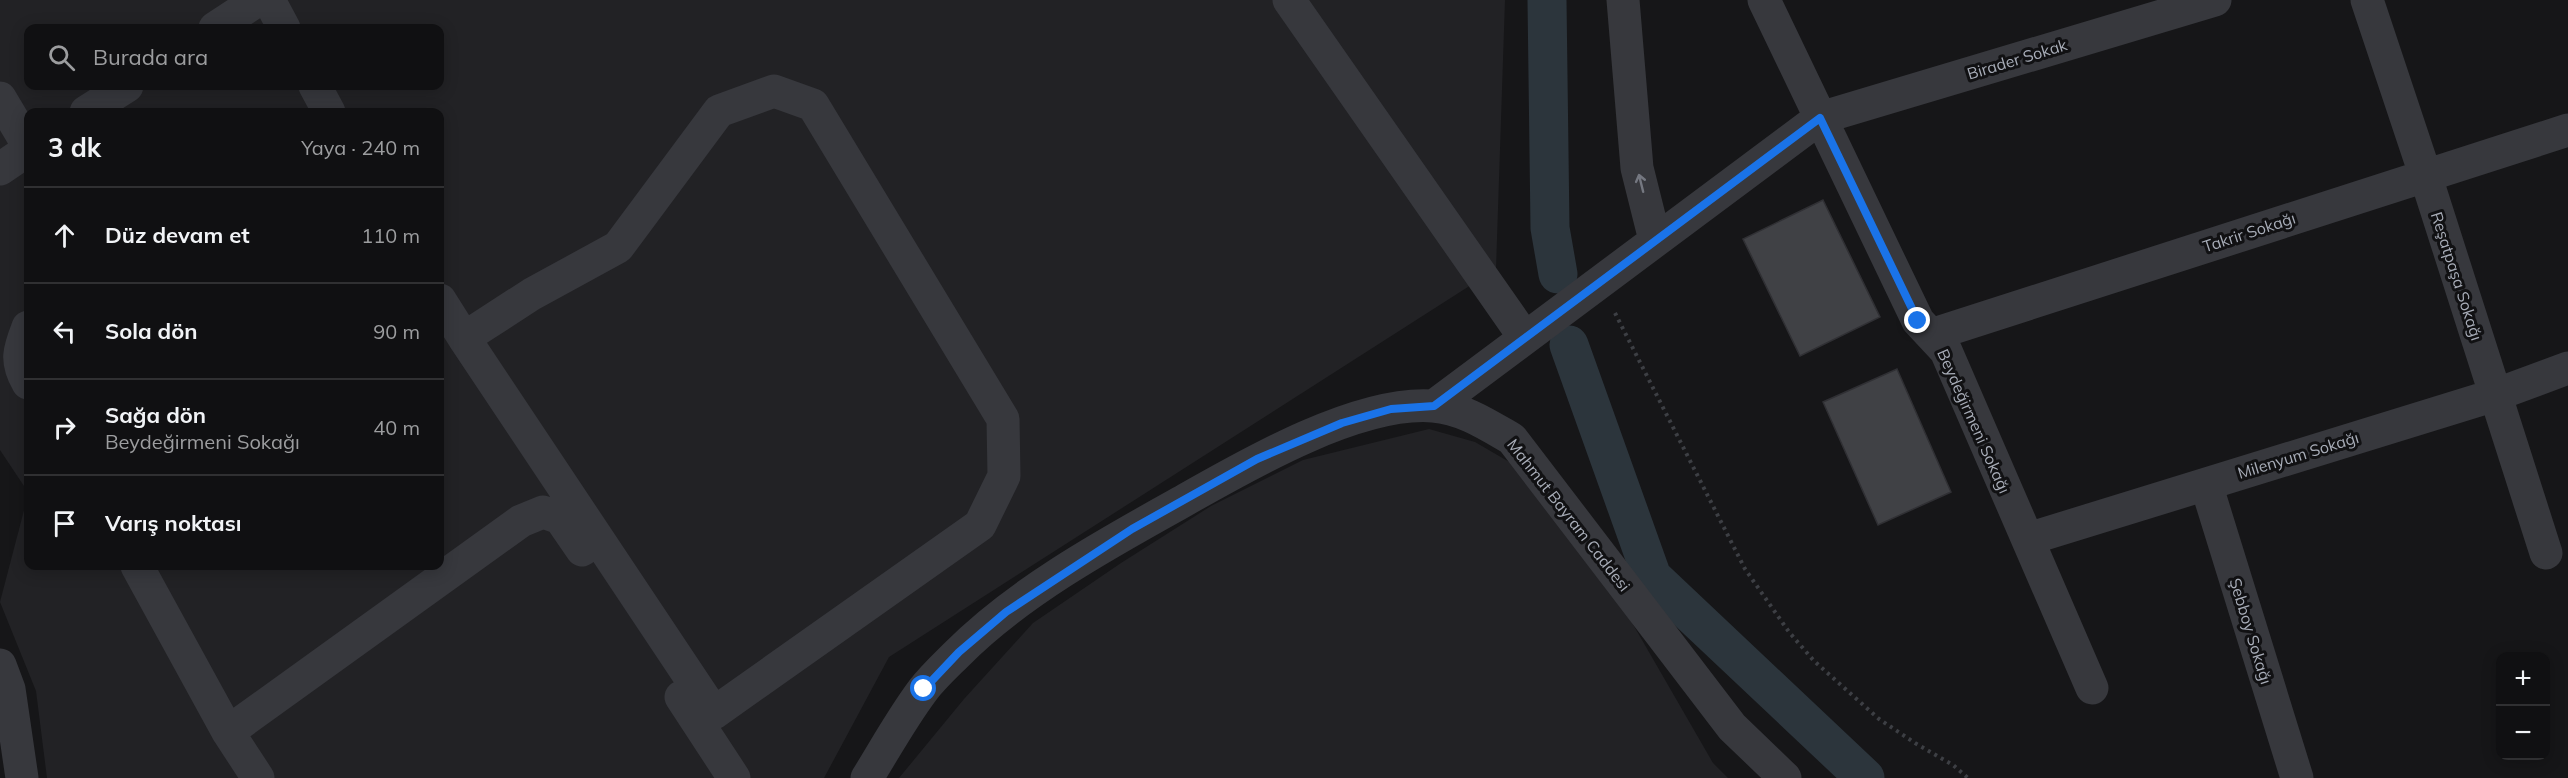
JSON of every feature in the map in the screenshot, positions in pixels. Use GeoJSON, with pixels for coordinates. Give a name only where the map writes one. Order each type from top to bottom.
{"type":"FeatureCollection","features":[{"type":"Feature","properties":{"kind":"street"},"geometry":{"type":"LineString","coordinates":[[221,24],[258,0]]}},
{"type":"Feature","properties":{"kind":"street"},"geometry":{"type":"LineString","coordinates":[[269,0],[283,24]]}},
{"type":"Feature","properties":{"kind":"street"},"geometry":{"type":"LineString","coordinates":[[1289,0],[1525,338]]}},
{"type":"Feature","properties":{"kind":"street"},"geometry":{"type":"LineString","coordinates":[[1623,0],[1637,168],[1655,240]]}},
{"type":"Feature","properties":{"kind":"street","name":"Beydeğirmeni Sokağı"},"geometry":{"type":"LineString","coordinates":[[1764,0],[1918,321],[1946,351],[2092,688]]}},
{"type":"Feature","properties":{"kind":"street","name":"Birader Sokak"},"geometry":{"type":"LineString","coordinates":[[1434,406],[1820,118],[2215,0]]}},
{"type":"Feature","properties":{"kind":"street","name":"Reşatpaşa Sokağı"},"geometry":{"type":"LineString","coordinates":[[2367,0],[2546,554]]}},
{"type":"Feature","properties":{"kind":"street"},"geometry":{"type":"LineString","coordinates":[[317,90],[327,108]]}},
{"type":"Feature","properties":{"kind":"street"},"geometry":{"type":"LineString","coordinates":[[444,306],[464,338],[714,713],[980,525],[1004,476],[1003,419],[813,105],[774,91],[719,111],[618,247],[532,294],[464,338]]}},
{"type":"Feature","properties":{"kind":"street"},"geometry":{"type":"LineString","coordinates":[[0,98],[24,138]]}},
{"type":"Feature","properties":{"kind":"street","name":"Takrir Sokağı"},"geometry":{"type":"LineString","coordinates":[[1931,335],[2425,174],[2568,130]]}},
{"type":"Feature","properties":{"kind":"street"},"geometry":{"type":"LineString","coordinates":[[0,169],[24,153]]}},
{"type":"Feature","properties":{"kind":"street"},"geometry":{"type":"LineString","coordinates":[[24,338],[19,352],[21,371],[24,376]]}},
{"type":"Feature","properties":{"kind":"street","name":"Milenyum Sokağı"},"geometry":{"type":"LineString","coordinates":[[2028,539],[2495,395],[2568,368]]}},
{"type":"Feature","properties":{"kind":"street","name":"Mahmut Bayram Caddesi"},"geometry":{"type":"LineString","coordinates":[[867,778],[924,689],[959,652],[1016,605],[1132,529],[1257,459],[1342,423],[1391,409],[1434,406],[1476,418],[1512,439],[1732,727],[1785,778]]}},
{"type":"Feature","properties":{"kind":"street","name":"Şebboy Sokağı"},"geometry":{"type":"LineString","coordinates":[[2206,484],[2296,778]]}},
{"type":"Feature","properties":{"kind":"street"},"geometry":{"type":"LineString","coordinates":[[228,732],[521,521],[543,512],[560,518],[734,778]]}},
{"type":"Feature","properties":{"kind":"street"},"geometry":{"type":"LineString","coordinates":[[138,570],[228,732],[258,778]]}},
{"type":"Feature","properties":{"kind":"street"},"geometry":{"type":"LineString","coordinates":[[0,665],[9,689],[22,778]]}},
{"type":"Feature","properties":{"kind":"path"},"geometry":{"type":"LineString","coordinates":[[1599,282],[1745,569],[1766,601],[1814,661],[1845,691],[1879,719],[1953,765],[1968,778]]}},
{"type":"Feature","properties":{"kind":"shaded area"},"geometry":{"type":"Polygon","coordinates":[[[0,0],[1505,0],[1496,269],[889,657],[824,778],[47,778],[36,691],[0,602],[24,510],[24,570],[444,570],[444,108],[24,108],[24,486],[0,450],[0,0]]]}},
{"type":"Feature","properties":{"kind":"shaded area"},"geometry":{"type":"Polygon","coordinates":[[[1429,429],[1475,442],[1523,470],[1627,614],[1713,763],[1728,778],[899,778],[964,699],[1033,623],[1121,563],[1211,506],[1303,460],[1429,429]]]}},
{"type":"Feature","properties":{"kind":"building"},"geometry":{"type":"Polygon","coordinates":[[[1823,200],[1880,317],[1800,356],[1743,239],[1823,200]]]}},
{"type":"Feature","properties":{"kind":"building"},"geometry":{"type":"Polygon","coordinates":[[[1897,369],[1951,492],[1878,525],[1823,402],[1897,369]]]}},
{"type":"Feature","properties":{"kind":"waterway"},"geometry":{"type":"LineString","coordinates":[[1547,0],[1550,228],[1558,274]]}},
{"type":"Feature","properties":{"kind":"waterway"},"geometry":{"type":"LineString","coordinates":[[1569,345],[1652,577],[1865,778]]}},
{"type":"Feature","properties":{"kind":"route"},"geometry":{"type":"LineString","coordinates":[[924,689],[959,652],[1006,612],[1132,529],[1257,459],[1342,423],[1391,409],[1434,406],[1820,118],[1918,321]]}}]}
